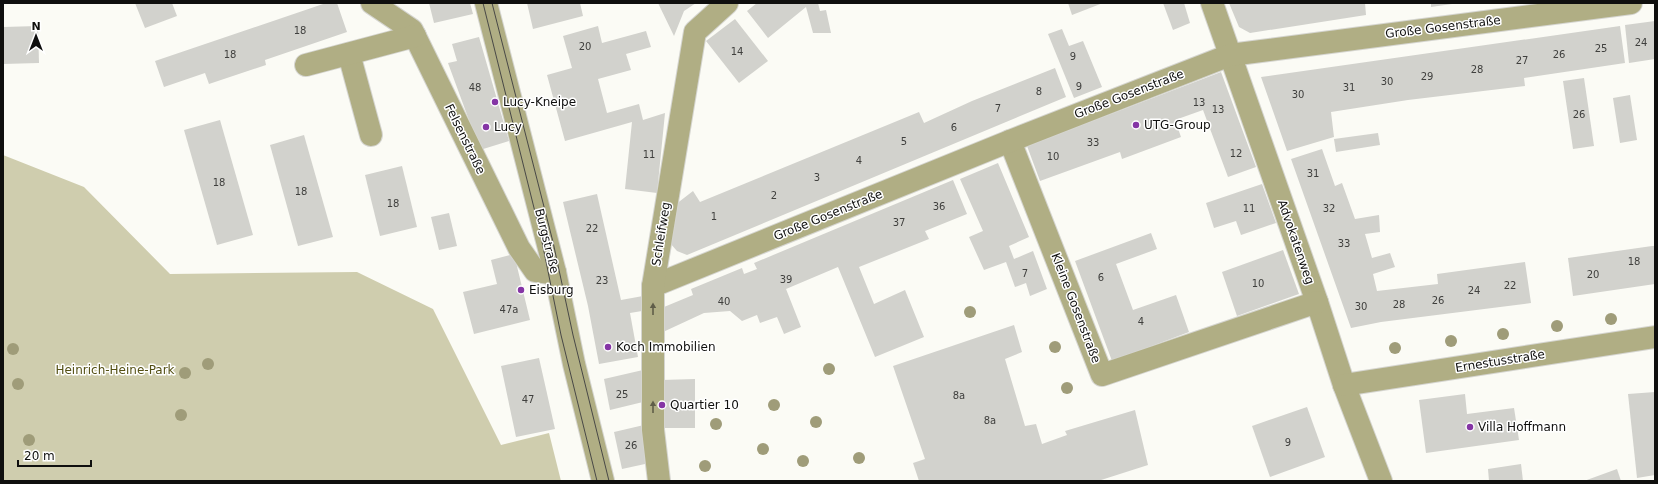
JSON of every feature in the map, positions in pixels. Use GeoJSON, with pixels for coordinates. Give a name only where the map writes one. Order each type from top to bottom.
{"type":"FeatureCollection","features":[{"type":"Feature","properties":{"kind":"street","name":"Felsenstraße"},"geometry":{"type":"LineString","coordinates":[[372,3],[412,30],[519,248],[536,271],[548,273],[555,272]]}},
{"type":"Feature","properties":{"kind":"street","name":"Burgstraße"},"geometry":{"type":"LineString","coordinates":[[486,3],[555,272],[574,364],[603,481]]}},
{"type":"Feature","properties":{"kind":"street","name":"Schleifweg"},"geometry":{"type":"LineString","coordinates":[[659,481],[653,430],[653,286],[695,32],[727,3]]}},
{"type":"Feature","properties":{"kind":"street","name":"Advokatenweg"},"geometry":{"type":"LineString","coordinates":[[1212,3],[1317,302],[1344,385],[1381,481]]}},
{"type":"Feature","properties":{"kind":"street","name":"Große Gosenstraße"},"geometry":{"type":"LineString","coordinates":[[653,286],[1010,141],[1230,54],[1631,3]]}},
{"type":"Feature","properties":{"kind":"street"},"geometry":{"type":"LineString","coordinates":[[306,65],[415,36]]}},
{"type":"Feature","properties":{"kind":"street"},"geometry":{"type":"LineString","coordinates":[[349,54],[371,135]]}},
{"type":"Feature","properties":{"kind":"street","name":"Kleine Gosenstraße"},"geometry":{"type":"LineString","coordinates":[[1010,141],[1102,375],[1317,302]]}},
{"type":"Feature","properties":{"kind":"street","name":"Ernestusstraße"},"geometry":{"type":"LineString","coordinates":[[1344,385],[1655,337]]}},
{"type":"Feature","properties":{"kind":"green space","name":"Heinrich-Heine-Park"},"geometry":{"type":"Polygon","coordinates":[[[3,155],[84,187],[170,274],[357,272],[433,309],[501,445],[549,433],[561,481],[3,481],[3,155]]]}},
{"type":"Feature","properties":{"kind":"building"},"geometry":{"type":"Polygon","coordinates":[[[135,3],[172,3],[177,16],[145,28],[135,3]]]}},
{"type":"Feature","properties":{"kind":"building"},"geometry":{"type":"Polygon","coordinates":[[[326,3],[337,3],[347,32],[265,60],[266,65],[209,84],[205,73],[164,87],[155,61],[326,3]]]}},
{"type":"Feature","properties":{"kind":"building"},"geometry":{"type":"Polygon","coordinates":[[[429,3],[470,3],[473,14],[434,23],[429,3]]]}},
{"type":"Feature","properties":{"kind":"building"},"geometry":{"type":"Polygon","coordinates":[[[527,3],[580,3],[583,16],[533,29],[527,3]]]}},
{"type":"Feature","properties":{"kind":"building"},"geometry":{"type":"Polygon","coordinates":[[[658,3],[696,3],[684,11],[674,36],[658,3]]]}},
{"type":"Feature","properties":{"kind":"building"},"geometry":{"type":"Polygon","coordinates":[[[757,3],[818,3],[820,11],[826,10],[831,33],[813,33],[806,7],[768,38],[747,11],[757,3]]]}},
{"type":"Feature","properties":{"kind":"building"},"geometry":{"type":"Polygon","coordinates":[[[1068,3],[1103,3],[1072,15],[1068,3]]]}},
{"type":"Feature","properties":{"kind":"building"},"geometry":{"type":"Polygon","coordinates":[[[1163,3],[1184,3],[1190,23],[1173,30],[1163,3]]]}},
{"type":"Feature","properties":{"kind":"building"},"geometry":{"type":"Polygon","coordinates":[[[1229,3],[1365,3],[1366,15],[1250,33],[1239,27],[1229,3]]]}},
{"type":"Feature","properties":{"kind":"building"},"geometry":{"type":"Polygon","coordinates":[[[1431,3],[1452,3],[1452,4],[1431,7],[1431,3]]]}},
{"type":"Feature","properties":{"kind":"building"},"geometry":{"type":"Polygon","coordinates":[[[735,19],[768,61],[739,83],[706,41],[735,19]]]}},
{"type":"Feature","properties":{"kind":"building"},"geometry":{"type":"Polygon","coordinates":[[[1655,21],[1655,59],[1629,63],[1625,25],[1655,21]]]}},
{"type":"Feature","properties":{"kind":"building"},"geometry":{"type":"Polygon","coordinates":[[[38,26],[39,63],[3,64],[3,27],[38,26]]]}},
{"type":"Feature","properties":{"kind":"building"},"geometry":{"type":"Polygon","coordinates":[[[598,26],[602,43],[646,31],[651,47],[626,54],[631,70],[598,79],[607,113],[639,104],[643,120],[665,113],[657,193],[625,189],[632,122],[565,141],[547,75],[572,68],[563,36],[598,26]]]}},
{"type":"Feature","properties":{"kind":"building"},"geometry":{"type":"Polygon","coordinates":[[[1620,26],[1625,63],[1524,78],[1525,86],[1408,100],[1331,112],[1334,137],[1287,151],[1261,77],[1620,26]]]}},
{"type":"Feature","properties":{"kind":"building"},"geometry":{"type":"Polygon","coordinates":[[[1062,29],[1069,46],[1083,41],[1102,87],[1074,98],[1048,34],[1062,29]]]}},
{"type":"Feature","properties":{"kind":"building"},"geometry":{"type":"Polygon","coordinates":[[[479,37],[509,141],[480,150],[448,63],[457,61],[452,44],[479,37]]]}},
{"type":"Feature","properties":{"kind":"building"},"geometry":{"type":"Polygon","coordinates":[[[1055,68],[1066,97],[687,255],[677,251],[670,243],[671,208],[693,191],[700,202],[919,112],[924,123],[972,101],[1055,68]]]}},
{"type":"Feature","properties":{"kind":"building"},"geometry":{"type":"Polygon","coordinates":[[[1221,72],[1256,167],[1228,177],[1203,110],[1175,120],[1181,137],[1122,159],[1120,152],[1040,181],[1027,146],[1221,72]]]}},
{"type":"Feature","properties":{"kind":"building"},"geometry":{"type":"Polygon","coordinates":[[[1584,78],[1594,146],[1573,149],[1563,81],[1584,78]]]}},
{"type":"Feature","properties":{"kind":"building"},"geometry":{"type":"Polygon","coordinates":[[[1630,95],[1637,140],[1620,143],[1613,98],[1630,95]]]}},
{"type":"Feature","properties":{"kind":"building"},"geometry":{"type":"Polygon","coordinates":[[[220,120],[253,235],[217,245],[184,130],[220,120]]]}},
{"type":"Feature","properties":{"kind":"building"},"geometry":{"type":"Polygon","coordinates":[[[1378,133],[1380,145],[1336,152],[1334,139],[1378,133]]]}},
{"type":"Feature","properties":{"kind":"building"},"geometry":{"type":"Polygon","coordinates":[[[304,135],[333,237],[298,246],[270,145],[304,135]]]}},
{"type":"Feature","properties":{"kind":"building"},"geometry":{"type":"Polygon","coordinates":[[[1322,149],[1335,186],[1342,183],[1355,219],[1379,215],[1380,232],[1365,234],[1372,258],[1390,253],[1395,267],[1373,274],[1377,291],[1438,284],[1437,274],[1525,262],[1531,303],[1381,322],[1351,328],[1291,159],[1322,149]]]}},
{"type":"Feature","properties":{"kind":"building"},"geometry":{"type":"Polygon","coordinates":[[[998,163],[1029,237],[1009,246],[1014,259],[1033,251],[1047,289],[1030,296],[1026,283],[1015,287],[1006,262],[984,270],[969,237],[983,231],[960,179],[998,163]]]}},
{"type":"Feature","properties":{"kind":"building"},"geometry":{"type":"Polygon","coordinates":[[[402,166],[417,227],[380,236],[365,175],[402,166]]]}},
{"type":"Feature","properties":{"kind":"building"},"geometry":{"type":"Polygon","coordinates":[[[953,180],[967,214],[925,231],[929,239],[859,267],[874,304],[905,290],[924,337],[875,357],[838,267],[786,289],[801,327],[784,334],[777,317],[760,323],[757,315],[742,321],[730,311],[704,313],[663,332],[664,307],[693,295],[691,289],[742,268],[744,274],[757,269],[754,263],[953,180]]]}},
{"type":"Feature","properties":{"kind":"building"},"geometry":{"type":"Polygon","coordinates":[[[1262,184],[1276,223],[1241,235],[1236,221],[1214,228],[1206,203],[1262,184]]]}},
{"type":"Feature","properties":{"kind":"building"},"geometry":{"type":"Polygon","coordinates":[[[597,194],[621,300],[643,296],[642,311],[630,313],[638,357],[599,364],[588,306],[563,202],[597,194]]]}},
{"type":"Feature","properties":{"kind":"building"},"geometry":{"type":"Polygon","coordinates":[[[449,213],[457,246],[439,250],[431,217],[449,213]]]}},
{"type":"Feature","properties":{"kind":"building"},"geometry":{"type":"Polygon","coordinates":[[[1151,233],[1157,249],[1116,264],[1133,310],[1176,295],[1189,332],[1112,361],[1075,261],[1151,233]]]}},
{"type":"Feature","properties":{"kind":"building"},"geometry":{"type":"Polygon","coordinates":[[[1655,246],[1655,284],[1573,296],[1568,258],[1655,246]]]}},
{"type":"Feature","properties":{"kind":"building"},"geometry":{"type":"Polygon","coordinates":[[[1283,250],[1299,294],[1237,316],[1222,272],[1283,250]]]}},
{"type":"Feature","properties":{"kind":"building"},"geometry":{"type":"Polygon","coordinates":[[[514,254],[530,320],[474,334],[463,292],[497,284],[491,260],[514,254]]]}},
{"type":"Feature","properties":{"kind":"building"},"geometry":{"type":"Polygon","coordinates":[[[1014,325],[1022,352],[1005,359],[1025,426],[1036,424],[1042,444],[1067,435],[1065,431],[1135,410],[1148,465],[1098,481],[919,481],[913,463],[925,459],[893,366],[1014,325]]]}},
{"type":"Feature","properties":{"kind":"building"},"geometry":{"type":"Polygon","coordinates":[[[539,358],[555,429],[516,437],[501,366],[539,358]]]}},
{"type":"Feature","properties":{"kind":"building"},"geometry":{"type":"Polygon","coordinates":[[[643,370],[643,402],[610,410],[604,379],[643,370]]]}},
{"type":"Feature","properties":{"kind":"building"},"geometry":{"type":"Polygon","coordinates":[[[695,379],[695,428],[662,428],[661,380],[695,379]]]}},
{"type":"Feature","properties":{"kind":"building"},"geometry":{"type":"Polygon","coordinates":[[[1655,392],[1655,475],[1637,478],[1628,394],[1655,392]]]}},
{"type":"Feature","properties":{"kind":"building","name":"Villa Hoffmann"},"geometry":{"type":"Polygon","coordinates":[[[1465,394],[1467,414],[1514,408],[1519,440],[1426,453],[1419,400],[1465,394]]]}},
{"type":"Feature","properties":{"kind":"building"},"geometry":{"type":"Polygon","coordinates":[[[1307,407],[1325,457],[1270,477],[1252,426],[1307,407]]]}},
{"type":"Feature","properties":{"kind":"building"},"geometry":{"type":"Polygon","coordinates":[[[644,425],[645,464],[622,469],[614,432],[644,425]]]}},
{"type":"Feature","properties":{"kind":"building"},"geometry":{"type":"Polygon","coordinates":[[[1521,464],[1523,481],[1489,481],[1488,469],[1521,464]]]}},
{"type":"Feature","properties":{"kind":"building"},"geometry":{"type":"Polygon","coordinates":[[[1617,469],[1621,481],[1584,481],[1617,469]]]}},
{"type":"Feature","properties":{"kind":"tram line"},"geometry":{"type":"LineString","coordinates":[[483,3],[540,232],[561,335],[597,481]]}},
{"type":"Feature","properties":{"kind":"tram line"},"geometry":{"type":"LineString","coordinates":[[492,3],[553,242],[573,335],[609,481]]}},
{"type":"Feature","properties":{"kind":"place","name":"Lucy-Kneipe"},"geometry":{"type":"Point","coordinates":[495,102]}},
{"type":"Feature","properties":{"kind":"place","name":"UTG-Group"},"geometry":{"type":"Point","coordinates":[1136,125]}},
{"type":"Feature","properties":{"kind":"place","name":"Lucy"},"geometry":{"type":"Point","coordinates":[486,127]}},
{"type":"Feature","properties":{"kind":"place","name":"Eisburg"},"geometry":{"type":"Point","coordinates":[521,290]}},
{"type":"Feature","properties":{"kind":"place","name":"Koch Immobilien"},"geometry":{"type":"Point","coordinates":[608,347]}},
{"type":"Feature","properties":{"kind":"place","name":"Quartier 10"},"geometry":{"type":"Point","coordinates":[662,405]}},
{"type":"Feature","properties":{"kind":"place","name":"Villa Hoffmann"},"geometry":{"type":"Point","coordinates":[1470,427]}}]}
